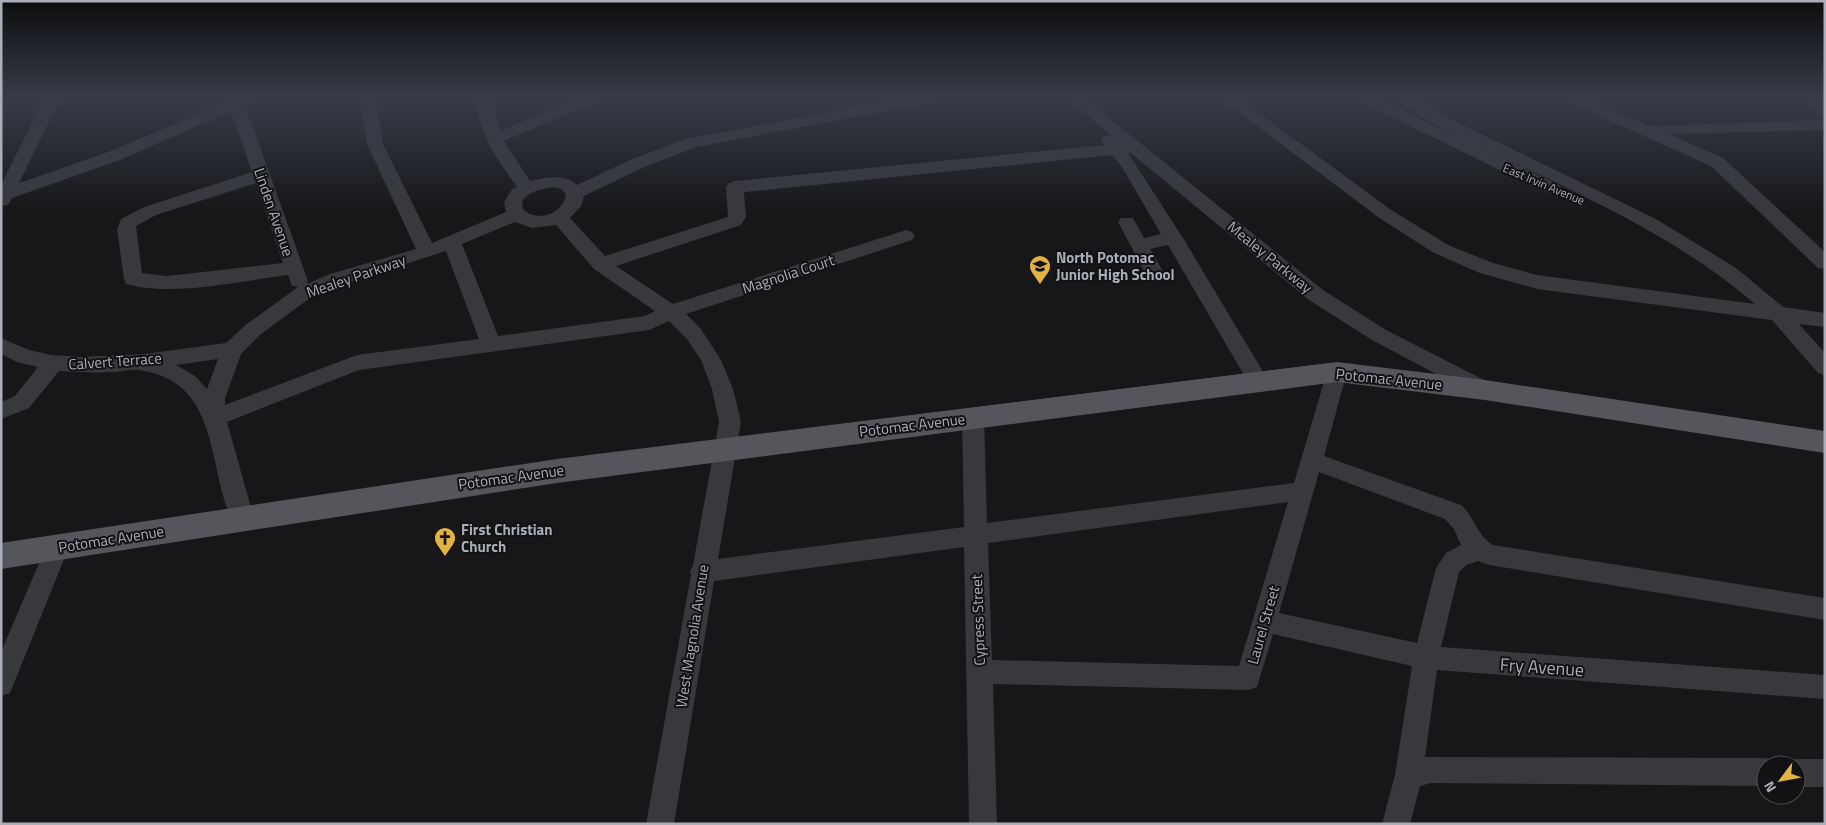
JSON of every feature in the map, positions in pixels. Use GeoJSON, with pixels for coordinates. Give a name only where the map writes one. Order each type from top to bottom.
{"type":"FeatureCollection","features":[{"type":"Feature","properties":{"kind":"main road","name":"Potomac Avenue"},"geometry":{"type":"LineString","coordinates":[[1,556],[557,470],[1337,372],[1485,390],[1825,442]]}},
{"type":"Feature","properties":{"kind":"street"},"geometry":{"type":"LineString","coordinates":[[3,198],[34,136]]}},
{"type":"Feature","properties":{"kind":"street"},"geometry":{"type":"LineString","coordinates":[[3,198],[114,156],[162,136]]}},
{"type":"Feature","properties":{"kind":"street","name":"Linden Avenue"},"geometry":{"type":"LineString","coordinates":[[252,136],[261,175],[303,292]]}},
{"type":"Feature","properties":{"kind":"street"},"geometry":{"type":"LineString","coordinates":[[374,136],[375,144],[427,252]]}},
{"type":"Feature","properties":{"kind":"street"},"geometry":{"type":"LineString","coordinates":[[493,136],[526,187]]}},
{"type":"Feature","properties":{"kind":"street"},"geometry":{"type":"LineString","coordinates":[[494,139],[502,136]]}},
{"type":"Feature","properties":{"kind":"street"},"geometry":{"type":"LineString","coordinates":[[571,189],[575,202],[569,210],[559,217],[534,222],[523,220],[515,215],[511,208],[512,201],[526,187],[540,182],[555,182],[571,189],[636,164],[697,136]]}},
{"type":"Feature","properties":{"kind":"street"},"geometry":{"type":"LineString","coordinates":[[688,139],[716,136]]}},
{"type":"Feature","properties":{"kind":"street"},"geometry":{"type":"LineString","coordinates":[[1101,136],[1116,149],[1174,238],[1258,381]]}},
{"type":"Feature","properties":{"kind":"street","name":"Mealey Parkway"},"geometry":{"type":"LineString","coordinates":[[1122,136],[1316,295],[1379,335],[1485,390]]}},
{"type":"Feature","properties":{"kind":"street"},"geometry":{"type":"LineString","coordinates":[[1280,136],[1384,213],[1441,249],[1465,260],[1512,276],[1537,282],[1825,320]]}},
{"type":"Feature","properties":{"kind":"street","name":"East Irvin Avenue"},"geometry":{"type":"LineString","coordinates":[[1443,136],[1529,178],[1647,224]]}},
{"type":"Feature","properties":{"kind":"street","name":"East Irvin Avenue"},"geometry":{"type":"LineString","coordinates":[[1474,136],[1593,194],[1723,269],[1752,291],[1776,314],[1825,368]]}},
{"type":"Feature","properties":{"kind":"street"},"geometry":{"type":"LineString","coordinates":[[1658,136],[1717,162],[1825,264]]}},
{"type":"Feature","properties":{"kind":"street"},"geometry":{"type":"LineString","coordinates":[[602,264],[735,221],[737,217],[735,188],[1136,147]]}},
{"type":"Feature","properties":{"kind":"street"},"geometry":{"type":"LineString","coordinates":[[261,175],[150,211],[127,223],[126,229],[133,279],[167,283],[294,268]]}},
{"type":"Feature","properties":{"kind":"street","name":"Mealey Parkway"},"geometry":{"type":"LineString","coordinates":[[242,518],[216,418],[214,398],[232,350],[254,328],[303,292],[337,279],[427,252],[515,215]]}},
{"type":"Feature","properties":{"kind":"street","name":"West Magnolia Avenue"},"geometry":{"type":"LineString","coordinates":[[559,217],[602,264],[670,312],[706,350],[718,372],[730,422],[702,572],[660,824]]}},
{"type":"Feature","properties":{"kind":"street"},"geometry":{"type":"LineString","coordinates":[[1127,222],[1156,275]]}},
{"type":"Feature","properties":{"kind":"street","name":"Magnolia Court"},"geometry":{"type":"LineString","coordinates":[[216,418],[357,363],[649,323],[670,312],[906,236]]}},
{"type":"Feature","properties":{"kind":"street"},"geometry":{"type":"LineString","coordinates":[[1139,245],[1174,238]]}},
{"type":"Feature","properties":{"kind":"street"},"geometry":{"type":"LineString","coordinates":[[452,242],[491,345]]}},
{"type":"Feature","properties":{"kind":"street","name":"Calvert Terrace"},"geometry":{"type":"LineString","coordinates":[[1,345],[14,354],[68,366],[232,350]]}},
{"type":"Feature","properties":{"kind":"street"},"geometry":{"type":"LineString","coordinates":[[134,361],[183,377],[194,388],[216,418]]}},
{"type":"Feature","properties":{"kind":"street"},"geometry":{"type":"LineString","coordinates":[[1,411],[22,402],[54,364]]}},
{"type":"Feature","properties":{"kind":"street","name":"Laurel Street"},"geometry":{"type":"LineString","coordinates":[[979,672],[1248,678],[1337,372]]}},
{"type":"Feature","properties":{"kind":"street","name":"Cypress Street"},"geometry":{"type":"LineString","coordinates":[[973,417],[983,824]]}},
{"type":"Feature","properties":{"kind":"street"},"geometry":{"type":"LineString","coordinates":[[1310,460],[1453,512],[1461,518],[1471,544],[1489,555],[1825,610]]}},
{"type":"Feature","properties":{"kind":"street"},"geometry":{"type":"LineString","coordinates":[[702,572],[1301,491]]}},
{"type":"Feature","properties":{"kind":"street"},"geometry":{"type":"LineString","coordinates":[[1,684],[57,547]]}},
{"type":"Feature","properties":{"kind":"street"},"geometry":{"type":"LineString","coordinates":[[1396,824],[1409,775],[1426,657],[1448,565],[1454,558],[1479,550]]}},
{"type":"Feature","properties":{"kind":"street","name":"Fry Avenue"},"geometry":{"type":"LineString","coordinates":[[1264,621],[1426,657],[1825,687]]}},
{"type":"Feature","properties":{"kind":"street"},"geometry":{"type":"LineString","coordinates":[[1409,775],[1432,769],[1756,772]]}},
{"type":"Feature","properties":{"kind":"street"},"geometry":{"type":"LineString","coordinates":[[1806,773],[1825,773]]}},
{"type":"Feature","properties":{"kind":"place","name":"North Potomac Junior High School"},"geometry":{"type":"Point","coordinates":[1040,285]}},
{"type":"Feature","properties":{"kind":"place","name":"First Christian Church"},"geometry":{"type":"Point","coordinates":[445,557]}}]}
